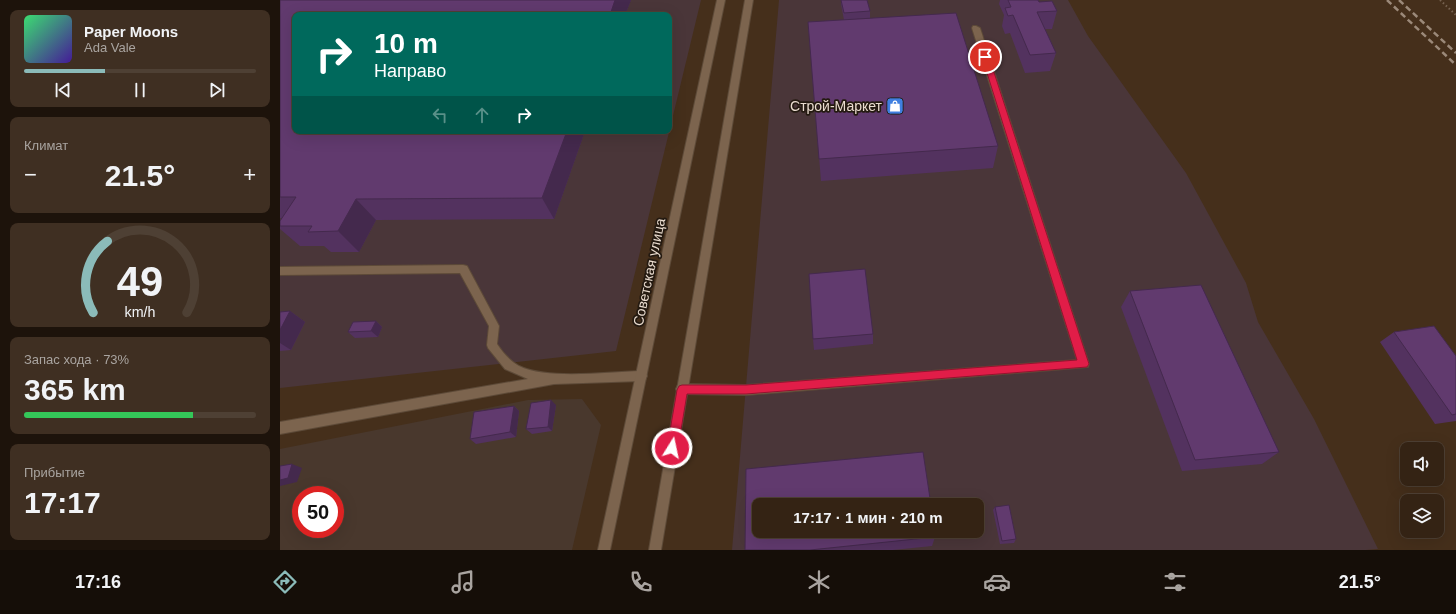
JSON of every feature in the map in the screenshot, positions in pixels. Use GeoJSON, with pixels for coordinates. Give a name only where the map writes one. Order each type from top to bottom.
{"type":"FeatureCollection","features":[{"type":"Feature","properties":{"kind":"main road","name":"Советская улица"},"geometry":{"type":"LineString","coordinates":[[604,550],[721,0]]}},
{"type":"Feature","properties":{"kind":"main road"},"geometry":{"type":"LineString","coordinates":[[655,550],[749,0]]}},
{"type":"Feature","properties":{"kind":"main road"},"geometry":{"type":"LineString","coordinates":[[682,390],[746,390],[1084,364],[976,28]]}},
{"type":"Feature","properties":{"kind":"main road"},"geometry":{"type":"LineString","coordinates":[[280,271],[463,269],[494,326],[492,345],[502,360],[520,372],[554,379]]}},
{"type":"Feature","properties":{"kind":"main road"},"geometry":{"type":"LineString","coordinates":[[280,428],[554,379],[641,376]]}},
{"type":"Feature","properties":{"kind":"path"},"geometry":{"type":"LineString","coordinates":[[1440,0],[1456,15]]}},
{"type":"Feature","properties":{"kind":"shaded area"},"geometry":{"type":"Polygon","coordinates":[[[280,0],[701,0],[672,120],[672,12],[292,12],[292,134],[669,134],[616,351],[280,388],[280,0]]]}},
{"type":"Feature","properties":{"kind":"shaded area"},"geometry":{"type":"Polygon","coordinates":[[[779,0],[1068,0],[1088,36],[1186,173],[1246,283],[1258,322],[1314,419],[1378,549],[732,550],[779,0]]]}},
{"type":"Feature","properties":{"kind":"shaded area"},"geometry":{"type":"Polygon","coordinates":[[[582,399],[601,425],[572,550],[280,550],[280,449],[528,400],[582,399]]]}},
{"type":"Feature","properties":{"kind":"building"},"geometry":{"type":"Polygon","coordinates":[[[280,0],[615,0],[611,12],[292,12],[292,134],[566,134],[542,198],[356,199],[338,231],[308,232],[312,226],[280,226],[280,221],[296,197],[280,197],[280,0]]]}},
{"type":"Feature","properties":{"kind":"building"},"geometry":{"type":"Polygon","coordinates":[[[841,0],[867,0],[870,11],[844,13],[841,0]]]}},
{"type":"Feature","properties":{"kind":"building"},"geometry":{"type":"Polygon","coordinates":[[[1008,0],[1038,0],[1039,2],[1052,1],[1057,11],[1037,12],[1056,53],[1030,55],[1013,15],[1008,16],[1005,8],[1011,7],[1008,0]]]}},
{"type":"Feature","properties":{"kind":"building","name":"Строй-Маркет"},"geometry":{"type":"Polygon","coordinates":[[[956,13],[998,146],[819,159],[808,22],[956,13]]]}},
{"type":"Feature","properties":{"kind":"building"},"geometry":{"type":"Polygon","coordinates":[[[865,269],[873,334],[813,339],[809,274],[865,269]]]}},
{"type":"Feature","properties":{"kind":"building"},"geometry":{"type":"Polygon","coordinates":[[[1201,285],[1279,452],[1195,460],[1130,291],[1201,285]]]}},
{"type":"Feature","properties":{"kind":"building"},"geometry":{"type":"Polygon","coordinates":[[[290,311],[280,330],[280,312],[290,311]]]}},
{"type":"Feature","properties":{"kind":"building"},"geometry":{"type":"Polygon","coordinates":[[[376,321],[371,331],[348,332],[353,322],[376,321]]]}},
{"type":"Feature","properties":{"kind":"building"},"geometry":{"type":"Polygon","coordinates":[[[1434,326],[1456,356],[1456,414],[1452,415],[1394,332],[1434,326]]]}},
{"type":"Feature","properties":{"kind":"building"},"geometry":{"type":"Polygon","coordinates":[[[551,400],[548,427],[526,429],[531,403],[551,400]]]}},
{"type":"Feature","properties":{"kind":"building"},"geometry":{"type":"Polygon","coordinates":[[[514,406],[510,432],[470,439],[474,412],[514,406]]]}},
{"type":"Feature","properties":{"kind":"building"},"geometry":{"type":"Polygon","coordinates":[[[923,452],[930,498],[752,498],[752,538],[925,538],[810,550],[745,550],[746,469],[923,452]]]}},
{"type":"Feature","properties":{"kind":"building"},"geometry":{"type":"Polygon","coordinates":[[[292,464],[288,478],[280,480],[280,466],[292,464]]]}},
{"type":"Feature","properties":{"kind":"building"},"geometry":{"type":"Polygon","coordinates":[[[1009,505],[1016,539],[1002,541],[995,507],[1009,505]]]}},
{"type":"Feature","properties":{"kind":"railway"},"geometry":{"type":"LineString","coordinates":[[1387,0],[1456,65]]}},
{"type":"Feature","properties":{"kind":"railway"},"geometry":{"type":"LineString","coordinates":[[1399,0],[1456,53]]}},
{"type":"Feature","properties":{"kind":"place","name":"Строй-Маркет"},"geometry":{"type":"Point","coordinates":[895,106]}},
{"type":"Feature","properties":{"kind":"route"},"geometry":{"type":"LineString","coordinates":[[672,448],[682,390],[746,390],[1084,364],[985,57]]}}]}
